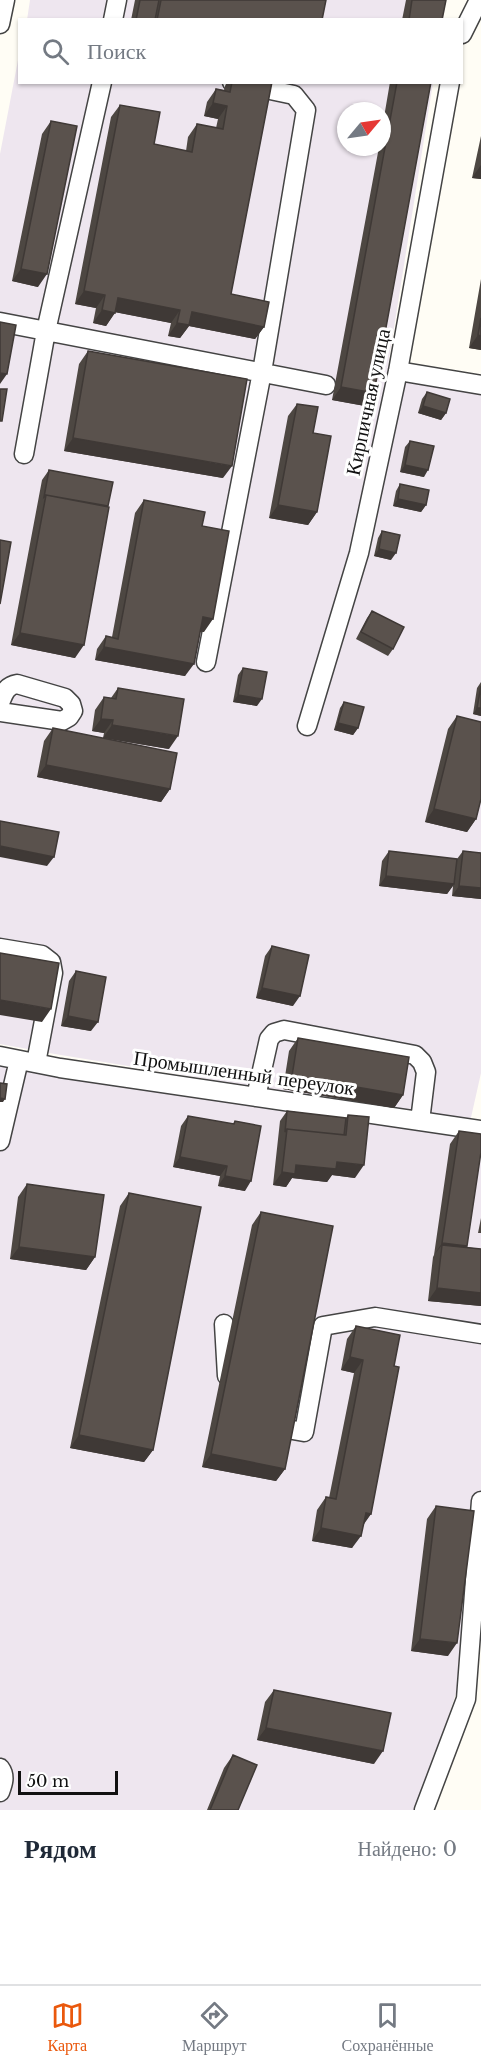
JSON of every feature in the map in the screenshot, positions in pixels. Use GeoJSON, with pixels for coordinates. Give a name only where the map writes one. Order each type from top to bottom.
{"type":"FeatureCollection","features":[{"type":"Feature","properties":{"kind":"street"},"geometry":{"type":"LineString","coordinates":[[0,24],[5,0]]}},
{"type":"Feature","properties":{"kind":"street"},"geometry":{"type":"LineString","coordinates":[[114,18],[117,0]]}},
{"type":"Feature","properties":{"kind":"street"},"geometry":{"type":"LineString","coordinates":[[463,32],[479,0]]}},
{"type":"Feature","properties":{"kind":"street"},"geometry":{"type":"LineString","coordinates":[[24,454],[46,331],[102,84]]}},
{"type":"Feature","properties":{"kind":"street"},"geometry":{"type":"LineString","coordinates":[[206,662],[262,372],[306,110],[294,95],[242,84]]}},
{"type":"Feature","properties":{"kind":"street","name":"Кирпичная улица"},"geometry":{"type":"LineString","coordinates":[[307,726],[359,553],[398,371],[450,84]]}},
{"type":"Feature","properties":{"kind":"street"},"geometry":{"type":"LineString","coordinates":[[0,322],[326,385]]}},
{"type":"Feature","properties":{"kind":"street"},"geometry":{"type":"LineString","coordinates":[[398,371],[481,385]]}},
{"type":"Feature","properties":{"kind":"street"},"geometry":{"type":"LineString","coordinates":[[0,703],[10,685],[17,684],[65,698],[71,704],[73,711],[62,721],[0,712]]}},
{"type":"Feature","properties":{"kind":"street"},"geometry":{"type":"LineString","coordinates":[[0,948],[42,955],[51,962],[53,973],[28,1062],[0,1141]]}},
{"type":"Feature","properties":{"kind":"street"},"geometry":{"type":"LineString","coordinates":[[256,1097],[269,1039],[274,1033],[284,1030],[415,1055],[422,1062],[426,1072],[420,1121]]}},
{"type":"Feature","properties":{"kind":"street","name":"Промышленный переулок"},"geometry":{"type":"LineString","coordinates":[[0,1056],[481,1130]]}},
{"type":"Feature","properties":{"kind":"street"},"geometry":{"type":"LineString","coordinates":[[250,1422],[303,1432],[323,1326],[375,1317],[481,1334]]}},
{"type":"Feature","properties":{"kind":"street"},"geometry":{"type":"LineString","coordinates":[[224,1324],[228,1395]]}},
{"type":"Feature","properties":{"kind":"street"},"geometry":{"type":"LineString","coordinates":[[424,1810],[466,1699],[481,1501]]}},
{"type":"Feature","properties":{"kind":"street"},"geometry":{"type":"LineString","coordinates":[[0,1768],[4,1782],[0,1792]]}},
{"type":"Feature","properties":{"kind":"shaded area"},"geometry":{"type":"Polygon","coordinates":[[[30,0],[446,0],[443,18],[27,18],[30,0]]]}},
{"type":"Feature","properties":{"kind":"shaded area"},"geometry":{"type":"Polygon","coordinates":[[[18,60],[18,84],[433,84],[386,378],[481,392],[481,1073],[470,1122],[0,1044],[0,154],[18,60]]]}},
{"type":"Feature","properties":{"kind":"shaded area"},"geometry":{"type":"Polygon","coordinates":[[[0,1062],[481,1139],[481,1497],[457,1690],[418,1810],[0,1810],[0,1062]]]}},
{"type":"Feature","properties":{"kind":"building"},"geometry":{"type":"Polygon","coordinates":[[[140,0],[159,0],[155,18],[136,18],[140,0]]]}},
{"type":"Feature","properties":{"kind":"building"},"geometry":{"type":"Polygon","coordinates":[[[161,0],[326,0],[322,18],[157,18],[161,0]]]}},
{"type":"Feature","properties":{"kind":"building"},"geometry":{"type":"Polygon","coordinates":[[[412,0],[446,0],[442,18],[409,18],[412,0]]]}},
{"type":"Feature","properties":{"kind":"building"},"geometry":{"type":"Polygon","coordinates":[[[232,84],[272,84],[231,294],[269,302],[264,327],[192,312],[189,325],[177,323],[180,310],[118,298],[115,313],[102,310],[105,295],[84,291],[120,105],[160,112],[154,144],[192,152],[197,124],[223,129],[227,106],[213,103],[216,89],[230,92],[232,84]]]}},
{"type":"Feature","properties":{"kind":"building"},"geometry":{"type":"Polygon","coordinates":[[[397,84],[431,84],[374,393],[341,387],[383,156],[391,156],[391,115],[397,84]]]}},
{"type":"Feature","properties":{"kind":"building"},"geometry":{"type":"Polygon","coordinates":[[[51,121],[77,126],[47,274],[21,269],[51,121]]]}},
{"type":"Feature","properties":{"kind":"building"},"geometry":{"type":"Polygon","coordinates":[[[481,318],[481,336],[478,335],[481,318]]]}},
{"type":"Feature","properties":{"kind":"building"},"geometry":{"type":"Polygon","coordinates":[[[0,322],[16,325],[7,374],[0,373],[0,322]]]}},
{"type":"Feature","properties":{"kind":"building"},"geometry":{"type":"Polygon","coordinates":[[[88,351],[247,379],[232,466],[73,438],[88,351]]]}},
{"type":"Feature","properties":{"kind":"building"},"geometry":{"type":"Polygon","coordinates":[[[0,389],[7,389],[2,421],[0,421],[0,389]]]}},
{"type":"Feature","properties":{"kind":"building"},"geometry":{"type":"Polygon","coordinates":[[[427,392],[450,399],[446,413],[423,406],[427,392]]]}},
{"type":"Feature","properties":{"kind":"building"},"geometry":{"type":"Polygon","coordinates":[[[297,404],[318,407],[313,433],[331,436],[317,512],[278,505],[297,404]]]}},
{"type":"Feature","properties":{"kind":"building"},"geometry":{"type":"Polygon","coordinates":[[[410,441],[434,446],[428,470],[405,465],[410,441]]]}},
{"type":"Feature","properties":{"kind":"building"},"geometry":{"type":"Polygon","coordinates":[[[49,470],[113,482],[108,506],[46,495],[44,497],[49,470]]]}},
{"type":"Feature","properties":{"kind":"building"},"geometry":{"type":"Polygon","coordinates":[[[400,484],[429,490],[426,505],[398,499],[400,484]]]}},
{"type":"Feature","properties":{"kind":"building"},"geometry":{"type":"Polygon","coordinates":[[[46,495],[109,507],[84,645],[20,633],[46,495]]]}},
{"type":"Feature","properties":{"kind":"building"},"geometry":{"type":"Polygon","coordinates":[[[144,500],[205,512],[202,526],[229,531],[213,619],[203,617],[194,664],[104,647],[106,636],[118,639],[144,500]]]}},
{"type":"Feature","properties":{"kind":"building"},"geometry":{"type":"Polygon","coordinates":[[[382,531],[400,535],[396,553],[379,549],[382,531]]]}},
{"type":"Feature","properties":{"kind":"building"},"geometry":{"type":"Polygon","coordinates":[[[0,540],[11,542],[0,604],[0,540]]]}},
{"type":"Feature","properties":{"kind":"building"},"geometry":{"type":"Polygon","coordinates":[[[372,611],[404,627],[393,649],[361,632],[372,611]]]}},
{"type":"Feature","properties":{"kind":"building"},"geometry":{"type":"Polygon","coordinates":[[[243,668],[267,672],[262,699],[238,695],[243,668]]]}},
{"type":"Feature","properties":{"kind":"building"},"geometry":{"type":"Polygon","coordinates":[[[481,686],[481,708],[477,708],[481,686]]]}},
{"type":"Feature","properties":{"kind":"building"},"geometry":{"type":"Polygon","coordinates":[[[118,688],[184,699],[178,736],[112,725],[113,720],[101,719],[104,697],[116,699],[118,688]]]}},
{"type":"Feature","properties":{"kind":"building"},"geometry":{"type":"Polygon","coordinates":[[[344,702],[364,707],[358,728],[338,723],[344,702]]]}},
{"type":"Feature","properties":{"kind":"building"},"geometry":{"type":"Polygon","coordinates":[[[457,716],[481,722],[481,799],[476,819],[434,809],[457,716]]]}},
{"type":"Feature","properties":{"kind":"building"},"geometry":{"type":"Polygon","coordinates":[[[53,728],[177,753],[170,789],[46,765],[53,728]]]}},
{"type":"Feature","properties":{"kind":"building"},"geometry":{"type":"Polygon","coordinates":[[[0,821],[59,832],[54,857],[0,846],[0,821]]]}},
{"type":"Feature","properties":{"kind":"building"},"geometry":{"type":"Polygon","coordinates":[[[389,851],[457,859],[454,884],[386,876],[389,851]]]}},
{"type":"Feature","properties":{"kind":"building"},"geometry":{"type":"Polygon","coordinates":[[[463,851],[481,853],[481,888],[459,886],[463,851]]]}},
{"type":"Feature","properties":{"kind":"building"},"geometry":{"type":"Polygon","coordinates":[[[272,946],[309,955],[300,996],[262,988],[272,946]]]}},
{"type":"Feature","properties":{"kind":"building"},"geometry":{"type":"Polygon","coordinates":[[[0,953],[59,963],[51,1009],[0,1000],[0,953]]]}},
{"type":"Feature","properties":{"kind":"building"},"geometry":{"type":"Polygon","coordinates":[[[76,971],[106,977],[98,1022],[68,1016],[76,971]]]}},
{"type":"Feature","properties":{"kind":"building"},"geometry":{"type":"Polygon","coordinates":[[[298,1038],[409,1057],[403,1095],[292,1076],[298,1038]]]}},
{"type":"Feature","properties":{"kind":"building"},"geometry":{"type":"Polygon","coordinates":[[[0,1083],[7,1084],[5,1099],[0,1098],[0,1083]]]}},
{"type":"Feature","properties":{"kind":"building"},"geometry":{"type":"Polygon","coordinates":[[[287,1111],[346,1118],[344,1135],[287,1129],[285,1132],[287,1111]]]}},
{"type":"Feature","properties":{"kind":"building"},"geometry":{"type":"Polygon","coordinates":[[[348,1115],[369,1117],[364,1165],[337,1162],[336,1169],[296,1165],[295,1174],[282,1172],[287,1129],[346,1135],[348,1115]]]}},
{"type":"Feature","properties":{"kind":"building"},"geometry":{"type":"Polygon","coordinates":[[[188,1116],[261,1126],[251,1181],[225,1176],[227,1166],[180,1157],[188,1116]]]}},
{"type":"Feature","properties":{"kind":"building"},"geometry":{"type":"Polygon","coordinates":[[[459,1131],[481,1134],[481,1152],[467,1246],[442,1243],[459,1131]]]}},
{"type":"Feature","properties":{"kind":"building"},"geometry":{"type":"Polygon","coordinates":[[[27,1184],[104,1195],[95,1257],[19,1247],[27,1184]]]}},
{"type":"Feature","properties":{"kind":"building"},"geometry":{"type":"Polygon","coordinates":[[[129,1193],[201,1207],[153,1450],[79,1435],[129,1193]]]}},
{"type":"Feature","properties":{"kind":"building"},"geometry":{"type":"Polygon","coordinates":[[[261,1212],[333,1226],[285,1469],[211,1454],[261,1212]]]}},
{"type":"Feature","properties":{"kind":"building"},"geometry":{"type":"Polygon","coordinates":[[[442,1245],[481,1249],[481,1293],[437,1288],[442,1245]]]}},
{"type":"Feature","properties":{"kind":"building"},"geometry":{"type":"Polygon","coordinates":[[[356,1326],[400,1335],[394,1366],[399,1367],[371,1514],[366,1513],[361,1536],[321,1528],[326,1497],[336,1499],[363,1360],[350,1357],[356,1326]]]}},
{"type":"Feature","properties":{"kind":"building"},"geometry":{"type":"Polygon","coordinates":[[[436,1506],[474,1511],[457,1643],[420,1639],[436,1506]]]}},
{"type":"Feature","properties":{"kind":"building"},"geometry":{"type":"Polygon","coordinates":[[[274,1690],[391,1713],[383,1751],[266,1728],[274,1690]]]}},
{"type":"Feature","properties":{"kind":"building"},"geometry":{"type":"Polygon","coordinates":[[[233,1755],[257,1765],[238,1810],[210,1810],[233,1755]]]}}]}
